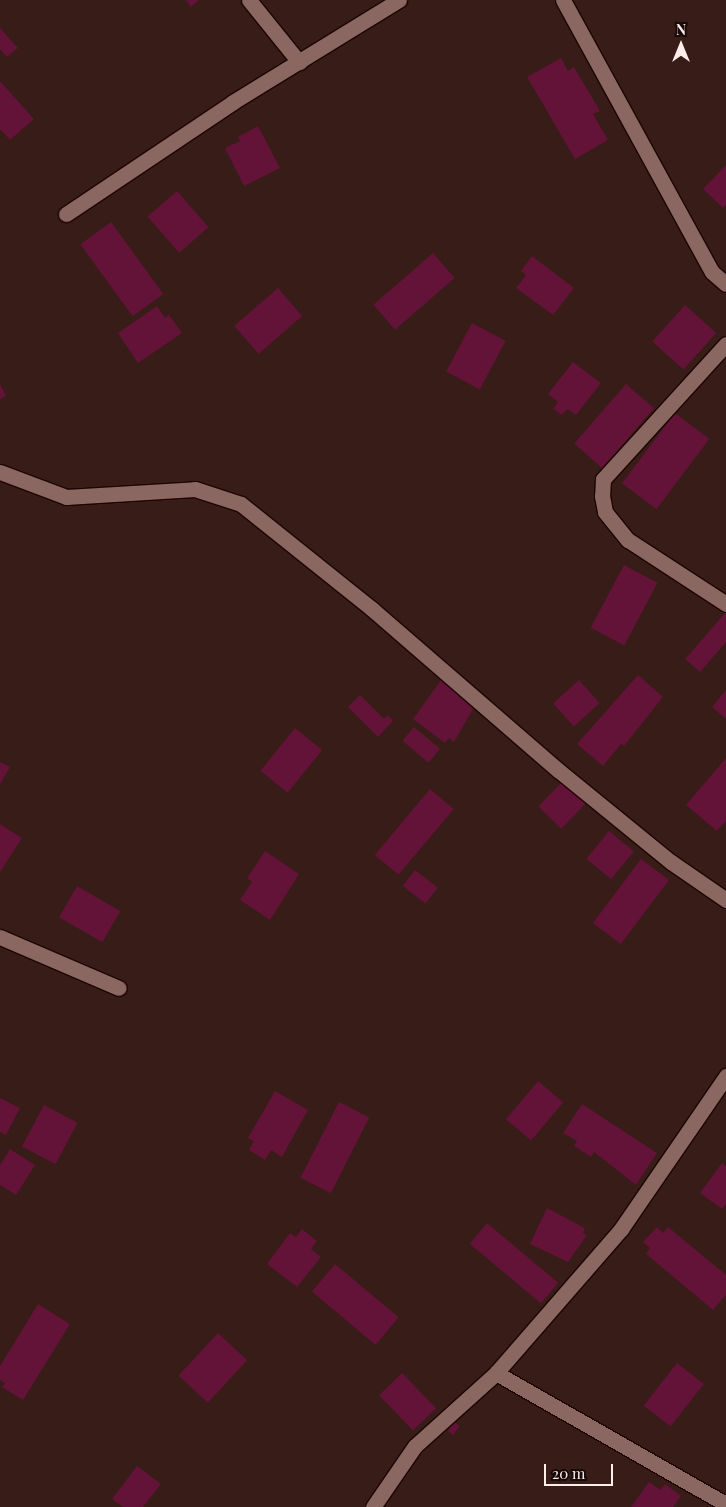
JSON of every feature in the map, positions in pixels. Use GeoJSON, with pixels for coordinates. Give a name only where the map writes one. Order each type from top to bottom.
{"type":"FeatureCollection","features":[{"type":"Feature","properties":{"kind":"street"},"geometry":{"type":"LineString","coordinates":[[248,0],[299,62]]}},
{"type":"Feature","properties":{"kind":"street"},"geometry":{"type":"LineString","coordinates":[[66,214],[299,62],[399,0]]}},
{"type":"Feature","properties":{"kind":"street"},"geometry":{"type":"LineString","coordinates":[[564,0],[707,264],[726,284]]}},
{"type":"Feature","properties":{"kind":"street"},"geometry":{"type":"LineString","coordinates":[[726,344],[603,479],[602,496],[605,512],[628,540],[726,604]]}},
{"type":"Feature","properties":{"kind":"street"},"geometry":{"type":"LineString","coordinates":[[0,472],[66,497],[195,489],[241,504],[372,609],[558,770],[671,862],[726,900]]}},
{"type":"Feature","properties":{"kind":"street"},"geometry":{"type":"LineString","coordinates":[[0,938],[119,988]]}},
{"type":"Feature","properties":{"kind":"street"},"geometry":{"type":"LineString","coordinates":[[373,1507],[415,1446],[496,1373],[621,1230],[726,1076]]}},
{"type":"Feature","properties":{"kind":"street"},"geometry":{"type":"LineString","coordinates":[[496,1373],[726,1504]]}},
{"type":"Feature","properties":{"kind":"building"},"geometry":{"type":"Polygon","coordinates":[[[186,0],[199,0],[191,7],[186,0]]]}},
{"type":"Feature","properties":{"kind":"building"},"geometry":{"type":"Polygon","coordinates":[[[0,28],[18,48],[7,57],[0,49],[0,28]]]}},
{"type":"Feature","properties":{"kind":"building"},"geometry":{"type":"Polygon","coordinates":[[[561,58],[568,71],[574,67],[600,111],[593,114],[608,140],[575,159],[527,77],[561,58]]]}},
{"type":"Feature","properties":{"kind":"building"},"geometry":{"type":"Polygon","coordinates":[[[0,81],[34,119],[10,140],[0,129],[0,81]]]}},
{"type":"Feature","properties":{"kind":"building"},"geometry":{"type":"Polygon","coordinates":[[[258,126],[280,168],[244,186],[225,148],[240,141],[238,137],[258,126]]]}},
{"type":"Feature","properties":{"kind":"building"},"geometry":{"type":"Polygon","coordinates":[[[726,165],[726,205],[723,208],[703,189],[726,165]]]}},
{"type":"Feature","properties":{"kind":"building"},"geometry":{"type":"Polygon","coordinates":[[[177,191],[208,227],[179,253],[148,217],[177,191]]]}},
{"type":"Feature","properties":{"kind":"building"},"geometry":{"type":"Polygon","coordinates":[[[111,222],[163,294],[133,316],[80,244],[111,222]]]}},
{"type":"Feature","properties":{"kind":"building"},"geometry":{"type":"Polygon","coordinates":[[[433,253],[455,278],[395,330],[373,305],[433,253]]]}},
{"type":"Feature","properties":{"kind":"building"},"geometry":{"type":"Polygon","coordinates":[[[532,256],[574,288],[553,315],[516,288],[526,275],[521,271],[532,256]]]}},
{"type":"Feature","properties":{"kind":"building"},"geometry":{"type":"Polygon","coordinates":[[[278,288],[302,316],[259,354],[234,326],[278,288]]]}},
{"type":"Feature","properties":{"kind":"building"},"geometry":{"type":"Polygon","coordinates":[[[685,305],[716,333],[683,370],[652,341],[685,305]]]}},
{"type":"Feature","properties":{"kind":"building"},"geometry":{"type":"Polygon","coordinates":[[[157,306],[165,318],[169,315],[182,333],[138,363],[118,333],[157,306]]]}},
{"type":"Feature","properties":{"kind":"building"},"geometry":{"type":"Polygon","coordinates":[[[472,323],[506,341],[480,389],[446,372],[472,323]]]}},
{"type":"Feature","properties":{"kind":"building"},"geometry":{"type":"Polygon","coordinates":[[[573,362],[601,383],[576,415],[567,409],[562,415],[553,409],[558,402],[548,394],[573,362]]]}},
{"type":"Feature","properties":{"kind":"building"},"geometry":{"type":"Polygon","coordinates":[[[0,384],[6,396],[0,399],[0,384]]]}},
{"type":"Feature","properties":{"kind":"building"},"geometry":{"type":"Polygon","coordinates":[[[626,384],[654,408],[602,468],[574,444],[626,384]]]}},
{"type":"Feature","properties":{"kind":"building"},"geometry":{"type":"Polygon","coordinates":[[[675,413],[709,439],[656,509],[622,483],[675,413]]]}},
{"type":"Feature","properties":{"kind":"building"},"geometry":{"type":"Polygon","coordinates":[[[624,565],[658,583],[624,646],[591,628],[624,565]]]}},
{"type":"Feature","properties":{"kind":"building"},"geometry":{"type":"Polygon","coordinates":[[[726,612],[726,642],[700,672],[685,659],[726,612]]]}},
{"type":"Feature","properties":{"kind":"building"},"geometry":{"type":"Polygon","coordinates":[[[638,675],[663,697],[624,746],[621,744],[603,766],[577,744],[638,675]]]}},
{"type":"Feature","properties":{"kind":"building"},"geometry":{"type":"Polygon","coordinates":[[[444,676],[469,695],[465,700],[474,707],[454,742],[449,738],[445,743],[413,719],[444,676]]]}},
{"type":"Feature","properties":{"kind":"building"},"geometry":{"type":"Polygon","coordinates":[[[579,680],[600,703],[574,726],[553,703],[579,680]]]}},
{"type":"Feature","properties":{"kind":"building"},"geometry":{"type":"Polygon","coordinates":[[[726,690],[726,719],[712,707],[726,690]]]}},
{"type":"Feature","properties":{"kind":"building"},"geometry":{"type":"Polygon","coordinates":[[[360,695],[384,719],[388,715],[393,721],[378,737],[348,707],[360,695]]]}},
{"type":"Feature","properties":{"kind":"building"},"geometry":{"type":"Polygon","coordinates":[[[414,727],[440,749],[428,763],[402,741],[414,727]]]}},
{"type":"Feature","properties":{"kind":"building"},"geometry":{"type":"Polygon","coordinates":[[[295,728],[322,750],[288,793],[260,771],[295,728]]]}},
{"type":"Feature","properties":{"kind":"building"},"geometry":{"type":"Polygon","coordinates":[[[726,758],[726,821],[717,831],[686,805],[726,758]]]}},
{"type":"Feature","properties":{"kind":"building"},"geometry":{"type":"Polygon","coordinates":[[[0,762],[10,767],[0,784],[0,762]]]}},
{"type":"Feature","properties":{"kind":"building"},"geometry":{"type":"Polygon","coordinates":[[[564,780],[587,802],[561,829],[538,807],[564,780]]]}},
{"type":"Feature","properties":{"kind":"building"},"geometry":{"type":"Polygon","coordinates":[[[430,789],[454,809],[398,875],[375,855],[430,789]]]}},
{"type":"Feature","properties":{"kind":"building"},"geometry":{"type":"Polygon","coordinates":[[[0,824],[22,838],[0,872],[0,824]]]}},
{"type":"Feature","properties":{"kind":"building"},"geometry":{"type":"Polygon","coordinates":[[[609,831],[634,851],[611,879],[586,859],[609,831]]]}},
{"type":"Feature","properties":{"kind":"building"},"geometry":{"type":"Polygon","coordinates":[[[265,851],[299,874],[270,920],[240,900],[252,882],[247,878],[265,851]]]}},
{"type":"Feature","properties":{"kind":"building"},"geometry":{"type":"Polygon","coordinates":[[[641,859],[669,880],[621,944],[593,923],[641,859]]]}},
{"type":"Feature","properties":{"kind":"building"},"geometry":{"type":"Polygon","coordinates":[[[415,870],[438,888],[426,904],[403,886],[415,870]]]}},
{"type":"Feature","properties":{"kind":"building"},"geometry":{"type":"Polygon","coordinates":[[[77,886],[120,911],[102,942],[59,917],[77,886]]]}},
{"type":"Feature","properties":{"kind":"building"},"geometry":{"type":"Polygon","coordinates":[[[538,1081],[563,1102],[531,1141],[506,1119],[538,1081]]]}},
{"type":"Feature","properties":{"kind":"building"},"geometry":{"type":"Polygon","coordinates":[[[275,1091],[308,1110],[282,1157],[271,1150],[265,1160],[249,1150],[254,1141],[248,1138],[275,1091]]]}},
{"type":"Feature","properties":{"kind":"building"},"geometry":{"type":"Polygon","coordinates":[[[0,1098],[20,1108],[6,1135],[0,1132],[0,1098]]]}},
{"type":"Feature","properties":{"kind":"building"},"geometry":{"type":"Polygon","coordinates":[[[339,1102],[369,1117],[331,1193],[300,1178],[339,1102]]]}},
{"type":"Feature","properties":{"kind":"building"},"geometry":{"type":"Polygon","coordinates":[[[582,1104],[657,1153],[636,1185],[594,1152],[591,1157],[574,1146],[577,1141],[563,1133],[582,1104]]]}},
{"type":"Feature","properties":{"kind":"building"},"geometry":{"type":"Polygon","coordinates":[[[44,1105],[78,1123],[55,1164],[22,1146],[44,1105]]]}},
{"type":"Feature","properties":{"kind":"building"},"geometry":{"type":"Polygon","coordinates":[[[10,1149],[35,1165],[16,1195],[0,1185],[0,1165],[10,1149]]]}},
{"type":"Feature","properties":{"kind":"building"},"geometry":{"type":"Polygon","coordinates":[[[722,1163],[726,1166],[726,1204],[722,1209],[700,1193],[722,1163]]]}},
{"type":"Feature","properties":{"kind":"building"},"geometry":{"type":"Polygon","coordinates":[[[547,1208],[585,1228],[583,1233],[587,1235],[568,1262],[530,1244],[547,1208]]]}},
{"type":"Feature","properties":{"kind":"building"},"geometry":{"type":"Polygon","coordinates":[[[487,1223],[558,1283],[541,1303],[470,1244],[487,1223]]]}},
{"type":"Feature","properties":{"kind":"building"},"geometry":{"type":"Polygon","coordinates":[[[657,1227],[663,1233],[668,1227],[726,1275],[726,1295],[713,1310],[646,1254],[650,1248],[643,1242],[657,1227]]]}},
{"type":"Feature","properties":{"kind":"building"},"geometry":{"type":"Polygon","coordinates":[[[302,1229],[317,1241],[311,1249],[321,1257],[297,1287],[267,1264],[290,1233],[296,1237],[302,1229]]]}},
{"type":"Feature","properties":{"kind":"building"},"geometry":{"type":"Polygon","coordinates":[[[335,1264],[399,1317],[375,1345],[312,1292],[335,1264]]]}},
{"type":"Feature","properties":{"kind":"building"},"geometry":{"type":"Polygon","coordinates":[[[38,1304],[70,1324],[23,1400],[2,1387],[5,1383],[0,1380],[0,1366],[38,1304]]]}},
{"type":"Feature","properties":{"kind":"building"},"geometry":{"type":"Polygon","coordinates":[[[218,1333],[247,1360],[208,1403],[178,1375],[218,1333]]]}},
{"type":"Feature","properties":{"kind":"building"},"geometry":{"type":"Polygon","coordinates":[[[677,1363],[704,1384],[671,1426],[644,1406],[677,1363]]]}},
{"type":"Feature","properties":{"kind":"building"},"geometry":{"type":"Polygon","coordinates":[[[402,1373],[436,1408],[413,1430],[379,1395],[402,1373]]]}},
{"type":"Feature","properties":{"kind":"building"},"geometry":{"type":"Polygon","coordinates":[[[454,1422],[460,1426],[453,1435],[448,1431],[454,1422]]]}},
{"type":"Feature","properties":{"kind":"building"},"geometry":{"type":"Polygon","coordinates":[[[137,1466],[161,1484],[143,1507],[123,1507],[112,1499],[137,1466]]]}},
{"type":"Feature","properties":{"kind":"building"},"geometry":{"type":"Polygon","coordinates":[[[649,1482],[660,1490],[665,1484],[681,1496],[673,1507],[631,1507],[649,1482]]]}}]}
